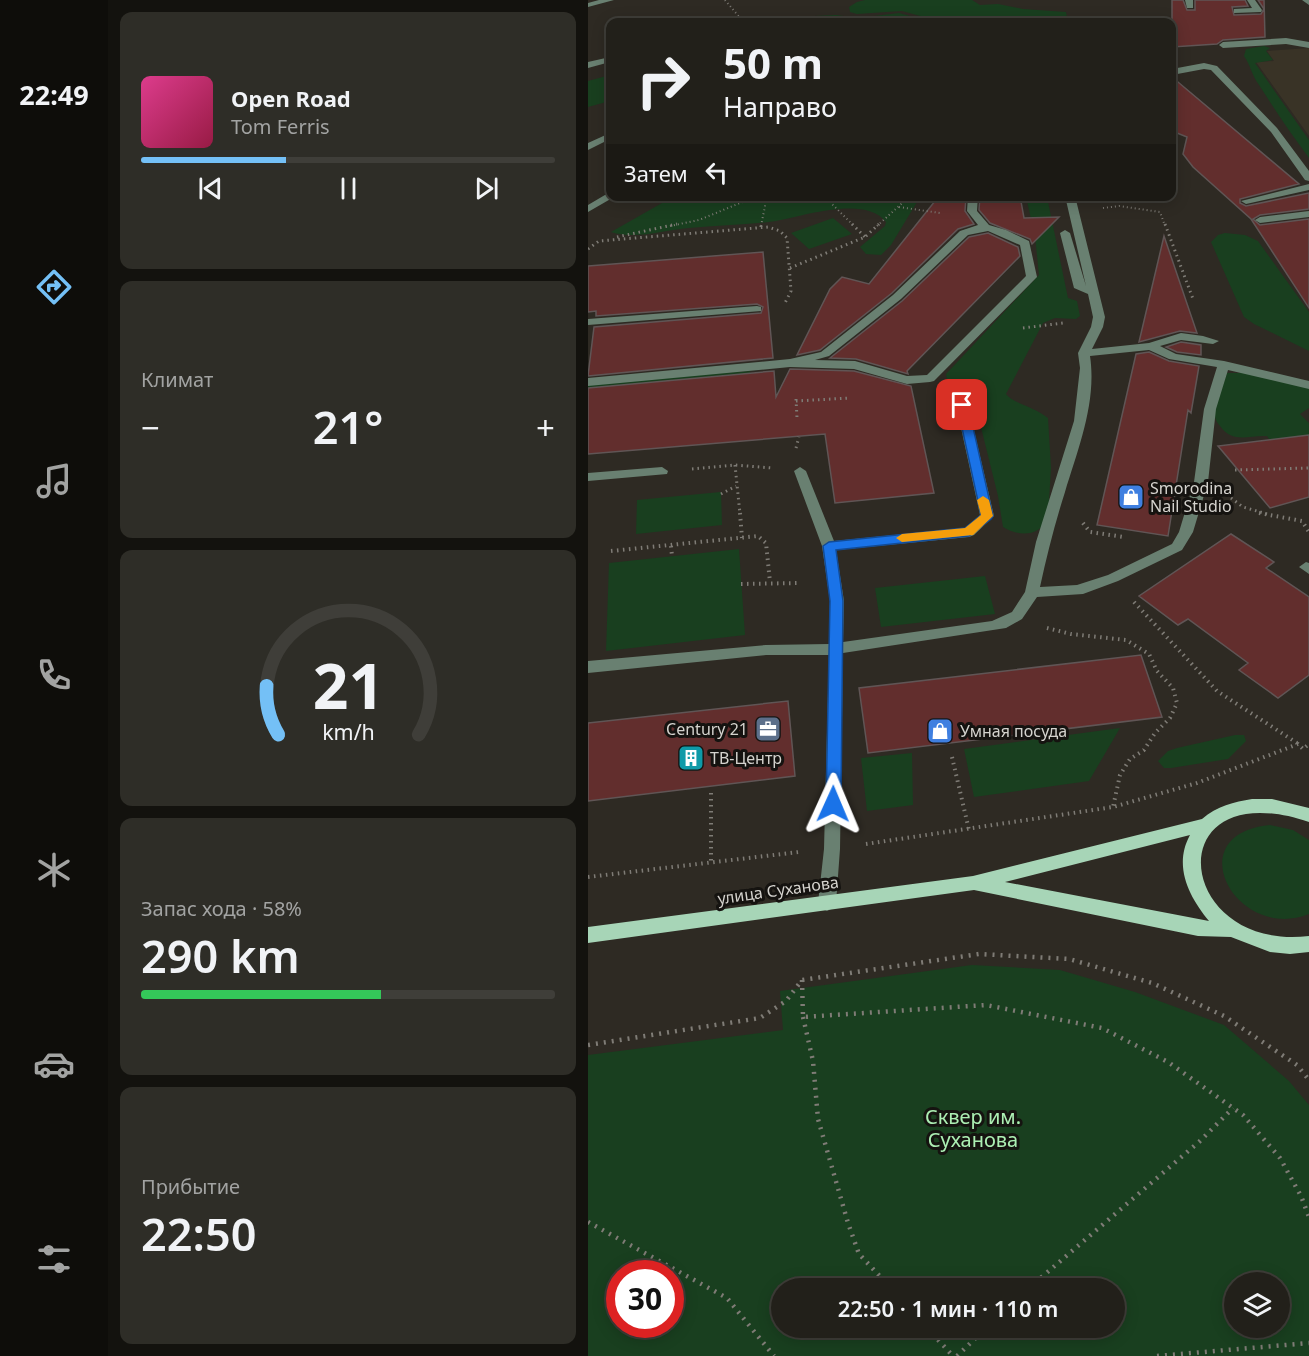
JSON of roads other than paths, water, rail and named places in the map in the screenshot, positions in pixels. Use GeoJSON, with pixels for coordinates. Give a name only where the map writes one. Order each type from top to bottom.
{"type":"FeatureCollection","features":[{"type":"Feature","properties":{"kind":"main road"},"geometry":{"type":"LineString","coordinates":[[1309,802],[1252,804],[1233,809],[1208,824],[1195,845],[1191,863],[1194,882],[1203,900],[1231,929],[1269,945],[1297,947],[1309,944]]}},
{"type":"Feature","properties":{"kind":"main road"},"geometry":{"type":"LineString","coordinates":[[1273,804],[1294,808],[1309,815]]}},
{"type":"Feature","properties":{"kind":"main road","name":"улица Суханова"},"geometry":{"type":"LineString","coordinates":[[588,935],[973,883],[1208,824]]}},
{"type":"Feature","properties":{"kind":"main road","name":"улица Суханова"},"geometry":{"type":"LineString","coordinates":[[973,883],[1198,928],[1231,929]]}},
{"type":"Feature","properties":{"kind":"street"},"geometry":{"type":"LineString","coordinates":[[588,5],[610,0]]}},
{"type":"Feature","properties":{"kind":"street"},"geometry":{"type":"LineString","coordinates":[[1237,11],[1258,10],[1251,0]]}},
{"type":"Feature","properties":{"kind":"street"},"geometry":{"type":"LineString","coordinates":[[1223,45],[1286,41],[1309,45]]}},
{"type":"Feature","properties":{"kind":"street"},"geometry":{"type":"LineString","coordinates":[[588,65],[606,61]]}},
{"type":"Feature","properties":{"kind":"street"},"geometry":{"type":"LineString","coordinates":[[1176,71],[1204,66],[1214,68],[1274,130],[1309,178]]}},
{"type":"Feature","properties":{"kind":"street"},"geometry":{"type":"LineString","coordinates":[[588,147],[606,138]]}},
{"type":"Feature","properties":{"kind":"street"},"geometry":{"type":"LineString","coordinates":[[1246,201],[1309,187]]}},
{"type":"Feature","properties":{"kind":"street"},"geometry":{"type":"LineString","coordinates":[[588,209],[606,198]]}},
{"type":"Feature","properties":{"kind":"street"},"geometry":{"type":"LineString","coordinates":[[973,201],[972,211],[984,226]]}},
{"type":"Feature","properties":{"kind":"street"},"geometry":{"type":"LineString","coordinates":[[588,667],[766,650],[837,650],[1014,621],[1024,609],[1032,592],[1043,542],[1080,421],[1086,348],[1097,327],[1100,312],[1071,201]]}},
{"type":"Feature","properties":{"kind":"street"},"geometry":{"type":"LineString","coordinates":[[1260,220],[1309,214]]}},
{"type":"Feature","properties":{"kind":"street"},"geometry":{"type":"LineString","coordinates":[[588,382],[790,363],[855,365],[907,380],[930,378],[1032,278],[1025,243],[994,227],[974,228],[964,233],[897,297],[825,354],[790,363]]}},
{"type":"Feature","properties":{"kind":"street"},"geometry":{"type":"LineString","coordinates":[[1065,233],[1080,288],[1093,292]]}},
{"type":"Feature","properties":{"kind":"street"},"geometry":{"type":"LineString","coordinates":[[588,322],[758,309]]}},
{"type":"Feature","properties":{"kind":"street"},"geometry":{"type":"LineString","coordinates":[[1086,348],[1151,346],[1172,336],[1213,341]]}},
{"type":"Feature","properties":{"kind":"street"},"geometry":{"type":"LineString","coordinates":[[1151,346],[1173,357],[1224,365],[1309,384]]}},
{"type":"Feature","properties":{"kind":"street"},"geometry":{"type":"LineString","coordinates":[[1032,592],[1078,590],[1113,578],[1177,547],[1185,532],[1199,489],[1204,467],[1210,409],[1224,365]]}},
{"type":"Feature","properties":{"kind":"street"},"geometry":{"type":"LineString","coordinates":[[829,546],[969,532],[987,516],[962,405]]}},
{"type":"Feature","properties":{"kind":"street"},"geometry":{"type":"LineString","coordinates":[[588,477],[662,471]]}},
{"type":"Feature","properties":{"kind":"street"},"geometry":{"type":"LineString","coordinates":[[800,471],[829,546],[836,597],[837,650],[832,849],[827,903]]}},
{"type":"Feature","properties":{"kind":"place","name":"Smorodina Nail Studio"},"geometry":{"type":"Point","coordinates":[1131,497]}},
{"type":"Feature","properties":{"kind":"place","name":"Century 21"},"geometry":{"type":"Point","coordinates":[768,729]}},
{"type":"Feature","properties":{"kind":"place","name":"Умная посуда"},"geometry":{"type":"Point","coordinates":[940,731]}},
{"type":"Feature","properties":{"kind":"place","name":"ТВ-Центр"},"geometry":{"type":"Point","coordinates":[691,758]}},
{"type":"Feature","properties":{"kind":"park label","name":"Сквер им. Суханова"},"geometry":{"type":"Point","coordinates":[973,1128]}}]}
